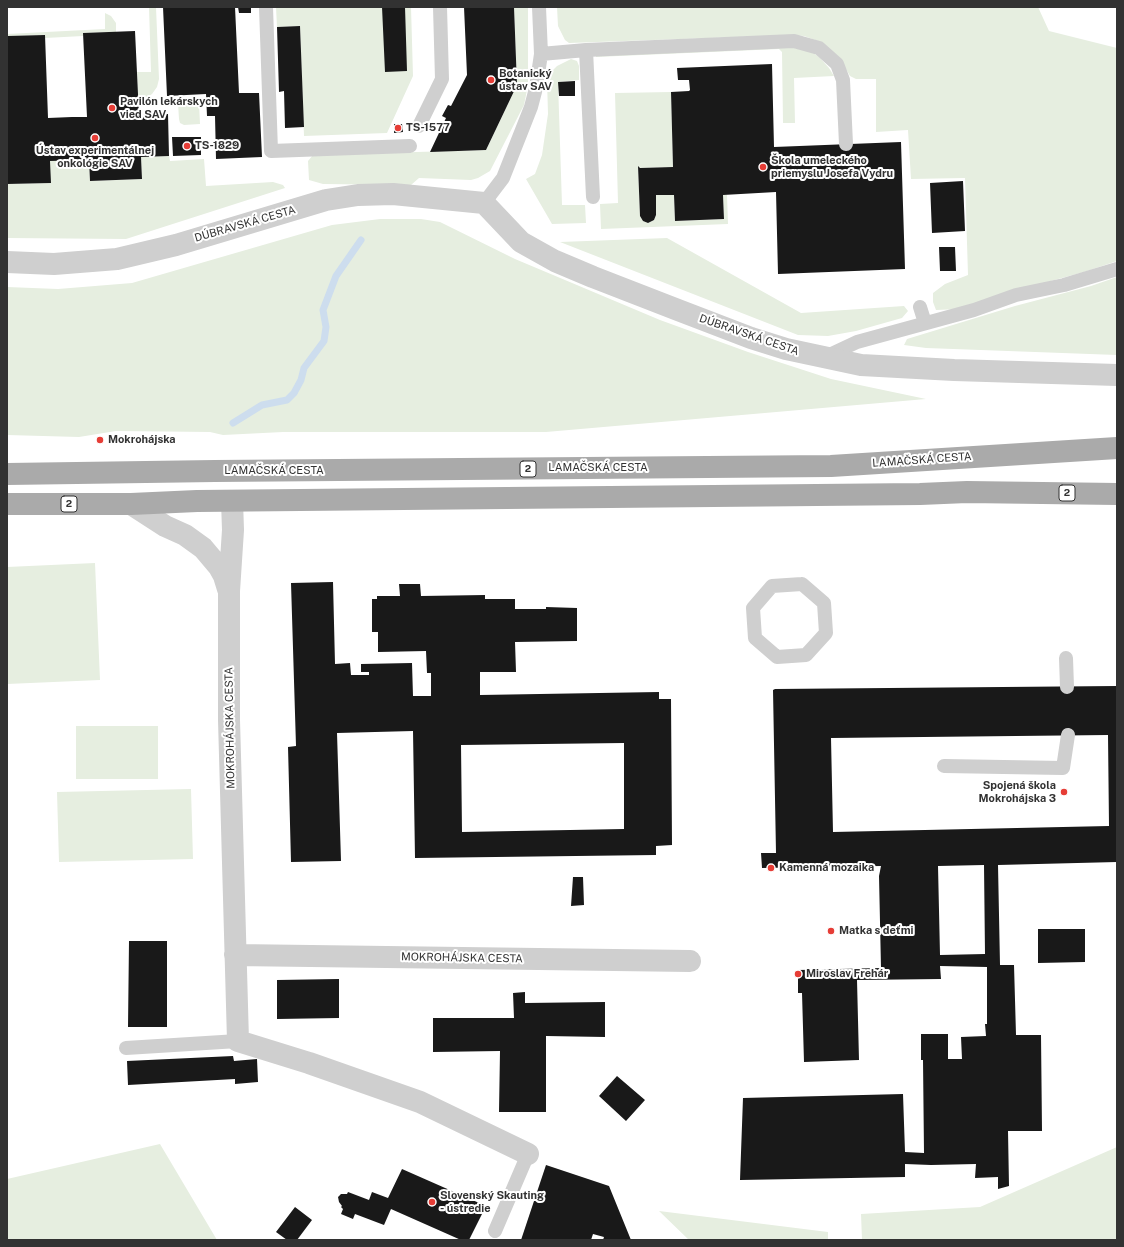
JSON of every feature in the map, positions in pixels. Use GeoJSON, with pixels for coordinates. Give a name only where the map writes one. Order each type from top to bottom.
{"type":"FeatureCollection","features":[{"type":"Feature","properties":{"kind":"main road","name":"LAMAČSKÁ CESTA"},"geometry":{"type":"LineString","coordinates":[[7,474],[832,466],[1117,448]]}},
{"type":"Feature","properties":{"kind":"main road"},"geometry":{"type":"LineString","coordinates":[[215,471],[226,478],[232,500]]}},
{"type":"Feature","properties":{"kind":"main road","name":"2"},"geometry":{"type":"LineString","coordinates":[[7,504],[131,504],[232,500],[904,494],[967,492],[1117,494]]}},
{"type":"Feature","properties":{"kind":"street","name":"DÚBRAVSKÁ CESTA"},"geometry":{"type":"LineString","coordinates":[[7,262],[54,264],[117,259],[176,245],[326,200],[358,194],[393,194],[484,203],[521,242],[556,261],[593,277],[751,338],[786,349],[824,358],[869,365],[954,370],[1117,375]]}},
{"type":"Feature","properties":{"kind":"street","name":"MOKROHÁJSKA CESTA"},"geometry":{"type":"LineString","coordinates":[[232,500],[233,530],[229,591],[229,720],[238,1041]]}},
{"type":"Feature","properties":{"kind":"street"},"geometry":{"type":"LineString","coordinates":[[131,504],[165,526],[185,535],[203,548],[224,576],[229,591]]}},
{"type":"Feature","properties":{"kind":"street","name":"MOKROHÁJSKA CESTA"},"geometry":{"type":"LineString","coordinates":[[235,955],[690,960]]}},
{"type":"Feature","properties":{"kind":"street"},"geometry":{"type":"LineString","coordinates":[[238,1041],[309,1063],[420,1102],[528,1154]]}},
{"type":"Feature","properties":{"kind":"lane"},"geometry":{"type":"LineString","coordinates":[[266,7],[271,151],[410,146]]}},
{"type":"Feature","properties":{"kind":"lane"},"geometry":{"type":"LineString","coordinates":[[419,126],[442,78],[440,7]]}},
{"type":"Feature","properties":{"kind":"lane"},"geometry":{"type":"LineString","coordinates":[[484,203],[503,178],[531,107],[536,88],[541,54],[539,7]]}},
{"type":"Feature","properties":{"kind":"lane"},"geometry":{"type":"LineString","coordinates":[[541,54],[586,50],[794,41],[819,48],[837,64],[843,80],[846,144]]}},
{"type":"Feature","properties":{"kind":"lane"},"geometry":{"type":"LineString","coordinates":[[586,50],[593,197]]}},
{"type":"Feature","properties":{"kind":"lane"},"geometry":{"type":"LineString","coordinates":[[824,358],[857,342],[974,310],[1016,295],[1064,285],[1117,269]]}},
{"type":"Feature","properties":{"kind":"lane"},"geometry":{"type":"LineString","coordinates":[[920,307],[925,323]]}},
{"type":"Feature","properties":{"kind":"lane"},"geometry":{"type":"LineString","coordinates":[[802,584],[824,603],[826,632],[806,655],[777,657],[755,638],[753,608],[772,586],[802,584]]}},
{"type":"Feature","properties":{"kind":"lane"},"geometry":{"type":"LineString","coordinates":[[1066,658],[1067,687]]}},
{"type":"Feature","properties":{"kind":"lane"},"geometry":{"type":"LineString","coordinates":[[944,766],[1063,768],[1068,735]]}},
{"type":"Feature","properties":{"kind":"lane"},"geometry":{"type":"LineString","coordinates":[[126,1048],[238,1041]]}},
{"type":"Feature","properties":{"kind":"lane"},"geometry":{"type":"LineString","coordinates":[[495,1231],[528,1154]]}},
{"type":"Feature","properties":{"kind":"shaded area"},"geometry":{"type":"Polygon","coordinates":[[[149,7],[156,7],[159,79],[157,87],[152,94],[145,99],[138,99],[137,72],[151,72],[149,7]]]}},
{"type":"Feature","properties":{"kind":"shaded area"},"geometry":{"type":"Polygon","coordinates":[[[276,7],[411,7],[413,76],[387,133],[304,136],[300,26],[277,27],[276,7]]]}},
{"type":"Feature","properties":{"kind":"shaded area"},"geometry":{"type":"Polygon","coordinates":[[[514,7],[528,7],[528,85],[524,105],[490,171],[471,180],[419,178],[411,185],[323,184],[309,180],[308,161],[313,155],[486,150],[517,85],[514,7]]]}},
{"type":"Feature","properties":{"kind":"shaded area"},"geometry":{"type":"Polygon","coordinates":[[[557,7],[1038,7],[1049,31],[1117,48],[1117,261],[1084,272],[999,295],[960,309],[936,310],[933,302],[933,293],[945,284],[968,275],[965,178],[911,179],[908,130],[876,132],[876,79],[856,79],[850,76],[843,64],[821,42],[804,36],[793,35],[569,43],[565,40],[558,26],[557,7]]]}},
{"type":"Feature","properties":{"kind":"shaded area"},"geometry":{"type":"Polygon","coordinates":[[[105,13],[111,16],[116,23],[116,32],[84,33],[83,36],[45,38],[45,35],[7,36],[7,34],[105,29],[105,13]]]}},
{"type":"Feature","properties":{"kind":"shaded area"},"geometry":{"type":"Polygon","coordinates":[[[779,46],[810,50],[820,58],[834,76],[794,78],[795,123],[783,123],[782,52],[779,49],[596,57],[596,54],[779,46]]]}},
{"type":"Feature","properties":{"kind":"shaded area"},"geometry":{"type":"Polygon","coordinates":[[[571,59],[577,61],[579,66],[579,80],[558,82],[562,205],[585,205],[586,223],[552,224],[526,179],[535,174],[542,155],[548,114],[547,80],[551,72],[557,66],[571,59]]]}},
{"type":"Feature","properties":{"kind":"shaded area"},"geometry":{"type":"Polygon","coordinates":[[[671,92],[673,167],[638,167],[640,216],[643,221],[648,223],[654,220],[656,215],[656,195],[674,195],[675,221],[724,219],[723,195],[727,195],[728,224],[601,229],[600,204],[618,203],[615,93],[671,92]]]}},
{"type":"Feature","properties":{"kind":"shaded area"},"geometry":{"type":"Polygon","coordinates":[[[178,103],[199,103],[200,124],[184,125],[180,123],[178,103]]]}},
{"type":"Feature","properties":{"kind":"shaded area"},"geometry":{"type":"Polygon","coordinates":[[[169,156],[170,161],[204,159],[206,186],[273,182],[283,185],[285,188],[126,239],[7,238],[7,184],[50,183],[50,161],[89,160],[90,181],[142,179],[141,157],[169,156]]]}},
{"type":"Feature","properties":{"kind":"shaded area"},"geometry":{"type":"Polygon","coordinates":[[[380,219],[421,219],[440,222],[515,259],[660,320],[748,352],[831,379],[926,399],[546,432],[283,432],[223,435],[210,432],[116,431],[79,437],[7,435],[7,287],[58,289],[132,283],[332,225],[380,219]]]}},
{"type":"Feature","properties":{"kind":"shaded area"},"geometry":{"type":"Polygon","coordinates":[[[667,238],[801,313],[904,306],[908,311],[902,318],[856,331],[828,336],[798,335],[560,242],[667,238]]]}},
{"type":"Feature","properties":{"kind":"shaded area"},"geometry":{"type":"Polygon","coordinates":[[[1117,277],[1117,355],[926,348],[904,345],[907,339],[1015,306],[1091,286],[1117,277]]]}},
{"type":"Feature","properties":{"kind":"shaded area"},"geometry":{"type":"Polygon","coordinates":[[[95,563],[100,680],[7,684],[7,567],[95,563]]]}},
{"type":"Feature","properties":{"kind":"shaded area"},"geometry":{"type":"Polygon","coordinates":[[[76,726],[158,726],[158,779],[76,779],[76,726]]]}},
{"type":"Feature","properties":{"kind":"shaded area"},"geometry":{"type":"Polygon","coordinates":[[[191,789],[193,859],[59,862],[57,792],[191,789]]]}},
{"type":"Feature","properties":{"kind":"shaded area"},"geometry":{"type":"Polygon","coordinates":[[[160,1144],[217,1240],[7,1240],[7,1179],[160,1144]]]}},
{"type":"Feature","properties":{"kind":"shaded area"},"geometry":{"type":"Polygon","coordinates":[[[1117,1147],[1117,1240],[862,1240],[861,1214],[980,1207],[1117,1147]]]}},
{"type":"Feature","properties":{"kind":"shaded area"},"geometry":{"type":"Polygon","coordinates":[[[659,1211],[828,1232],[828,1240],[689,1240],[659,1211]]]}},
{"type":"Feature","properties":{"kind":"building"},"geometry":{"type":"Polygon","coordinates":[[[163,7],[235,7],[239,93],[259,93],[262,157],[216,159],[215,116],[207,116],[206,94],[167,96],[163,7]]]}},
{"type":"Feature","properties":{"kind":"building"},"geometry":{"type":"Polygon","coordinates":[[[238,7],[251,7],[251,13],[239,13],[238,7]]]}},
{"type":"Feature","properties":{"kind":"building"},"geometry":{"type":"Polygon","coordinates":[[[382,7],[405,7],[407,71],[385,72],[382,7]]]}},
{"type":"Feature","properties":{"kind":"building","name":"Botanický ústav SAV"},"geometry":{"type":"Polygon","coordinates":[[[464,7],[514,7],[517,85],[486,150],[430,152],[446,118],[442,116],[448,105],[451,106],[467,75],[464,7]]]}},
{"type":"Feature","properties":{"kind":"building"},"geometry":{"type":"Polygon","coordinates":[[[300,26],[304,127],[285,128],[284,91],[279,92],[277,27],[300,26]]]}},
{"type":"Feature","properties":{"kind":"building","name":"Pavilón lekárskych vied SAV"},"geometry":{"type":"Polygon","coordinates":[[[135,31],[139,115],[168,114],[169,156],[141,157],[142,179],[90,181],[89,160],[50,161],[51,183],[7,184],[7,36],[45,35],[48,118],[87,117],[83,33],[135,31]]]}},
{"type":"Feature","properties":{"kind":"building"},"geometry":{"type":"Polygon","coordinates":[[[772,64],[774,147],[901,142],[905,269],[778,274],[776,192],[723,195],[724,219],[675,221],[674,195],[656,195],[656,215],[654,220],[648,223],[643,221],[640,216],[638,166],[640,168],[673,167],[671,92],[690,90],[689,80],[678,80],[677,68],[772,64]]]}},
{"type":"Feature","properties":{"kind":"building"},"geometry":{"type":"Polygon","coordinates":[[[575,81],[575,96],[559,96],[558,82],[575,81]]]}},
{"type":"Feature","properties":{"kind":"building","name":"TS-1577"},"geometry":{"type":"Polygon","coordinates":[[[394,124],[402,124],[403,132],[394,133],[394,124]]]}},
{"type":"Feature","properties":{"kind":"building","name":"TS-1829"},"geometry":{"type":"Polygon","coordinates":[[[172,137],[201,137],[201,155],[173,156],[172,137]]]}},
{"type":"Feature","properties":{"kind":"building"},"geometry":{"type":"Polygon","coordinates":[[[963,181],[965,231],[932,233],[930,183],[963,181]]]}},
{"type":"Feature","properties":{"kind":"building"},"geometry":{"type":"Polygon","coordinates":[[[939,247],[955,247],[956,271],[940,271],[939,247]]]}},
{"type":"Feature","properties":{"kind":"building"},"geometry":{"type":"Polygon","coordinates":[[[333,582],[335,664],[350,663],[351,675],[369,675],[369,672],[361,672],[361,664],[412,663],[413,696],[431,696],[431,673],[427,673],[426,651],[378,652],[378,632],[372,632],[372,599],[377,599],[377,596],[400,596],[399,584],[420,584],[421,596],[485,595],[485,599],[515,599],[515,609],[546,609],[546,607],[577,608],[577,641],[515,642],[516,672],[480,672],[480,695],[659,692],[659,699],[671,699],[672,845],[656,846],[656,855],[415,858],[413,731],[337,733],[341,861],[291,862],[288,747],[296,746],[291,583],[333,582]],[[624,743],[461,745],[462,832],[624,829],[624,743]]]}},
{"type":"Feature","properties":{"kind":"building"},"geometry":{"type":"Polygon","coordinates":[[[1117,686],[1117,862],[998,865],[1000,965],[1014,965],[1016,1035],[1041,1035],[1042,1131],[1008,1131],[1009,1186],[998,1189],[998,1177],[975,1178],[976,1164],[905,1164],[905,1177],[740,1180],[743,1098],[903,1094],[905,1152],[924,1153],[923,1060],[921,1060],[921,1034],[948,1034],[948,1059],[962,1059],[961,1037],[986,1036],[985,1024],[987,1024],[987,967],[940,966],[941,979],[857,980],[859,1060],[804,1062],[802,993],[798,993],[798,970],[881,968],[879,876],[881,866],[762,868],[761,853],[776,853],[773,690],[1117,686]],[[1108,735],[831,738],[833,832],[1109,826],[1108,735]],[[984,865],[938,866],[940,955],[985,954],[984,865]]]}},
{"type":"Feature","properties":{"kind":"building"},"geometry":{"type":"Polygon","coordinates":[[[573,877],[583,877],[584,905],[571,906],[573,877]]]}},
{"type":"Feature","properties":{"kind":"building"},"geometry":{"type":"Polygon","coordinates":[[[1038,929],[1085,929],[1085,962],[1038,963],[1038,929]]]}},
{"type":"Feature","properties":{"kind":"building"},"geometry":{"type":"Polygon","coordinates":[[[129,941],[167,941],[167,1027],[128,1027],[129,941]]]}},
{"type":"Feature","properties":{"kind":"building"},"geometry":{"type":"Polygon","coordinates":[[[339,979],[339,1018],[277,1019],[277,980],[339,979]]]}},
{"type":"Feature","properties":{"kind":"building"},"geometry":{"type":"Polygon","coordinates":[[[525,992],[525,1003],[605,1002],[605,1037],[546,1036],[546,1112],[499,1112],[500,1051],[433,1052],[433,1018],[514,1018],[513,993],[525,992]]]}},
{"type":"Feature","properties":{"kind":"building"},"geometry":{"type":"Polygon","coordinates":[[[233,1056],[234,1061],[257,1059],[258,1082],[235,1084],[235,1079],[128,1085],[127,1061],[233,1056]]]}},
{"type":"Feature","properties":{"kind":"building"},"geometry":{"type":"Polygon","coordinates":[[[617,1076],[645,1100],[626,1121],[599,1096],[617,1076]]]}},
{"type":"Feature","properties":{"kind":"building"},"geometry":{"type":"Polygon","coordinates":[[[546,1165],[609,1186],[631,1240],[603,1240],[604,1237],[593,1234],[591,1240],[521,1240],[546,1165]]]}},
{"type":"Feature","properties":{"kind":"building","name":"Slovenský Skauting - ústredie"},"geometry":{"type":"Polygon","coordinates":[[[402,1169],[486,1206],[469,1240],[461,1240],[391,1209],[384,1225],[355,1214],[353,1219],[341,1214],[343,1209],[338,1197],[341,1194],[347,1194],[348,1192],[369,1200],[372,1192],[388,1198],[402,1169]]]}},
{"type":"Feature","properties":{"kind":"building"},"geometry":{"type":"Polygon","coordinates":[[[295,1207],[312,1220],[297,1240],[287,1240],[276,1232],[295,1207]]]}},
{"type":"Feature","properties":{"kind":"waterway"},"geometry":{"type":"LineString","coordinates":[[233,423],[262,405],[287,400],[294,393],[301,380],[304,368],[324,341],[326,327],[323,310],[336,276],[361,240]]}},
{"type":"Feature","properties":{"kind":"place","name":"Botanický ústav SAV"},"geometry":{"type":"Point","coordinates":[491,80]}},
{"type":"Feature","properties":{"kind":"place","name":"Pavilón lekárskych vied SAV"},"geometry":{"type":"Point","coordinates":[112,108]}},
{"type":"Feature","properties":{"kind":"place","name":"TS-1577"},"geometry":{"type":"Point","coordinates":[398,128]}},
{"type":"Feature","properties":{"kind":"place","name":"Ústav experimentálnej onkológie SAV"},"geometry":{"type":"Point","coordinates":[95,138]}},
{"type":"Feature","properties":{"kind":"place","name":"TS-1829"},"geometry":{"type":"Point","coordinates":[187,146]}},
{"type":"Feature","properties":{"kind":"place","name":"Škola umeleckého priemyslu Josefa Vydru"},"geometry":{"type":"Point","coordinates":[763,167]}},
{"type":"Feature","properties":{"kind":"place","name":"Mokrohájska"},"geometry":{"type":"Point","coordinates":[100,440]}},
{"type":"Feature","properties":{"kind":"place","name":"Spojená škola Mokrohájska 3"},"geometry":{"type":"Point","coordinates":[1064,792]}},
{"type":"Feature","properties":{"kind":"place","name":"Kamenná mozaika"},"geometry":{"type":"Point","coordinates":[771,868]}},
{"type":"Feature","properties":{"kind":"place","name":"Matka s deťmi"},"geometry":{"type":"Point","coordinates":[831,931]}},
{"type":"Feature","properties":{"kind":"place","name":"Miroslav Frehár"},"geometry":{"type":"Point","coordinates":[798,974]}},
{"type":"Feature","properties":{"kind":"place","name":"Slovenský Skauting - ústredie"},"geometry":{"type":"Point","coordinates":[432,1202]}}]}
